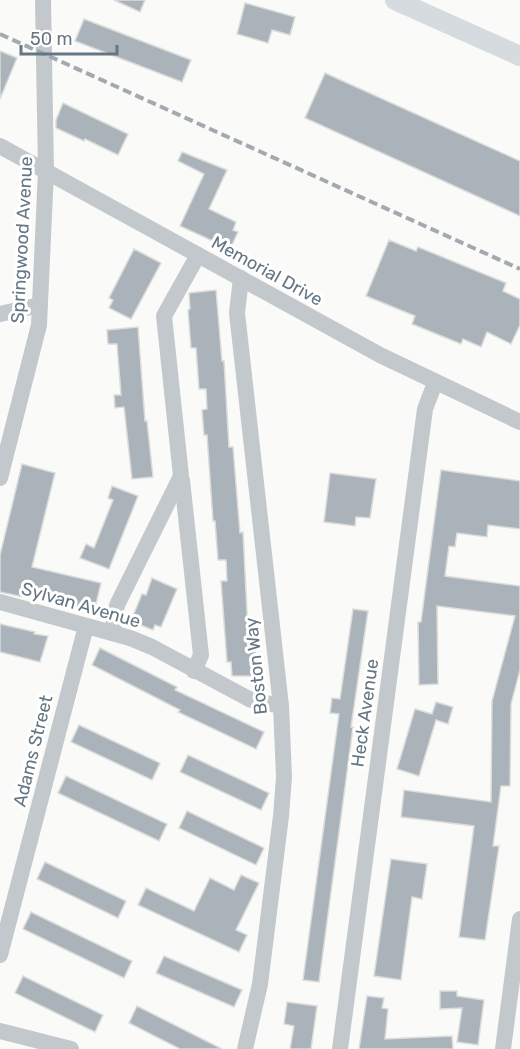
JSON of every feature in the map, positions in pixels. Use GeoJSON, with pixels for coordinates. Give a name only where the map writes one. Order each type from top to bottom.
{"type":"FeatureCollection","features":[{"type":"Feature","properties":{"kind":"main road"},"geometry":{"type":"LineString","coordinates":[[395,0],[520,56]]}},
{"type":"Feature","properties":{"kind":"street","name":"Springwood Avenue"},"geometry":{"type":"LineString","coordinates":[[0,478],[39,325],[46,171],[43,0]]}},
{"type":"Feature","properties":{"kind":"street","name":"Memorial Drive"},"geometry":{"type":"LineString","coordinates":[[0,147],[380,355],[520,422]]}},
{"type":"Feature","properties":{"kind":"street"},"geometry":{"type":"LineString","coordinates":[[194,671],[201,655],[164,316],[198,255]]}},
{"type":"Feature","properties":{"kind":"street","name":"Boston Way"},"geometry":{"type":"LineString","coordinates":[[241,278],[237,313],[281,706],[284,777],[260,984],[245,1049]]}},
{"type":"Feature","properties":{"kind":"street"},"geometry":{"type":"LineString","coordinates":[[0,314],[40,305]]}},
{"type":"Feature","properties":{"kind":"street","name":"Heck Avenue"},"geometry":{"type":"LineString","coordinates":[[340,1049],[423,420],[435,383]]}},
{"type":"Feature","properties":{"kind":"street"},"geometry":{"type":"LineString","coordinates":[[113,633],[114,615],[118,603],[181,476]]}},
{"type":"Feature","properties":{"kind":"street","name":"Sylvan Avenue"},"geometry":{"type":"LineString","coordinates":[[0,602],[113,633],[152,647],[250,700],[281,706]]}},
{"type":"Feature","properties":{"kind":"street","name":"Adams Street"},"geometry":{"type":"LineString","coordinates":[[0,955],[86,626]]}},
{"type":"Feature","properties":{"kind":"street"},"geometry":{"type":"LineString","coordinates":[[503,1049],[520,919]]}},
{"type":"Feature","properties":{"kind":"street"},"geometry":{"type":"LineString","coordinates":[[0,1031],[71,1049]]}},
{"type":"Feature","properties":{"kind":"building"},"geometry":{"type":"Polygon","coordinates":[[[114,0],[145,0],[140,12],[114,0]]]}},
{"type":"Feature","properties":{"kind":"building"},"geometry":{"type":"Polygon","coordinates":[[[245,3],[295,17],[290,35],[272,30],[268,43],[237,34],[245,3]]]}},
{"type":"Feature","properties":{"kind":"building"},"geometry":{"type":"Polygon","coordinates":[[[84,19],[191,60],[182,82],[75,41],[84,19]]]}},
{"type":"Feature","properties":{"kind":"building"},"geometry":{"type":"Polygon","coordinates":[[[0,51],[17,58],[0,99],[0,51]]]}},
{"type":"Feature","properties":{"kind":"building"},"geometry":{"type":"Polygon","coordinates":[[[325,73],[520,161],[520,216],[305,118],[325,73]]]}},
{"type":"Feature","properties":{"kind":"building"},"geometry":{"type":"Polygon","coordinates":[[[63,103],[128,134],[118,155],[56,128],[56,120],[63,103]]]}},
{"type":"Feature","properties":{"kind":"building"},"geometry":{"type":"Polygon","coordinates":[[[182,152],[227,170],[209,209],[236,222],[233,230],[238,232],[230,249],[180,226],[204,174],[178,161],[182,152]]]}},
{"type":"Feature","properties":{"kind":"building"},"geometry":{"type":"Polygon","coordinates":[[[389,240],[416,251],[418,247],[506,283],[503,291],[520,299],[520,325],[511,344],[487,332],[481,347],[463,339],[461,344],[412,324],[415,316],[366,296],[389,240]]]}},
{"type":"Feature","properties":{"kind":"building"},"geometry":{"type":"Polygon","coordinates":[[[134,249],[161,263],[131,319],[109,308],[113,300],[109,298],[134,249]]]}},
{"type":"Feature","properties":{"kind":"building"},"geometry":{"type":"Polygon","coordinates":[[[216,290],[222,361],[224,361],[229,447],[233,447],[240,533],[243,532],[248,632],[254,632],[257,676],[232,676],[231,662],[227,662],[221,581],[227,581],[226,560],[218,560],[215,521],[213,521],[207,435],[204,435],[202,410],[207,409],[206,389],[199,389],[196,348],[191,348],[189,293],[216,290]]]}},
{"type":"Feature","properties":{"kind":"building"},"geometry":{"type":"Polygon","coordinates":[[[138,327],[145,421],[147,421],[153,477],[132,479],[124,407],[115,408],[114,395],[121,395],[117,344],[108,344],[107,330],[138,327]]]}},
{"type":"Feature","properties":{"kind":"building"},"geometry":{"type":"Polygon","coordinates":[[[22,464],[55,473],[32,567],[101,583],[94,612],[0,592],[0,555],[22,464]]]}},
{"type":"Feature","properties":{"kind":"building"},"geometry":{"type":"Polygon","coordinates":[[[441,470],[520,481],[520,529],[488,525],[487,537],[457,533],[455,547],[449,546],[445,576],[520,586],[520,670],[511,704],[510,786],[501,786],[493,846],[499,846],[485,940],[459,937],[474,826],[401,817],[404,790],[491,802],[492,701],[515,616],[437,606],[438,684],[419,685],[418,622],[421,622],[441,470]]]}},
{"type":"Feature","properties":{"kind":"building"},"geometry":{"type":"Polygon","coordinates":[[[330,473],[376,479],[370,518],[356,517],[355,526],[324,522],[330,473]]]}},
{"type":"Feature","properties":{"kind":"building"},"geometry":{"type":"Polygon","coordinates":[[[112,486],[138,496],[109,569],[80,558],[86,544],[94,548],[113,500],[108,498],[112,486]]]}},
{"type":"Feature","properties":{"kind":"building"},"geometry":{"type":"Polygon","coordinates":[[[152,578],[177,589],[161,627],[155,625],[153,630],[131,621],[142,594],[146,595],[152,578]]]}},
{"type":"Feature","properties":{"kind":"building"},"geometry":{"type":"Polygon","coordinates":[[[353,609],[368,611],[319,982],[303,980],[339,714],[330,713],[332,698],[340,699],[353,609]]]}},
{"type":"Feature","properties":{"kind":"building"},"geometry":{"type":"Polygon","coordinates":[[[0,624],[48,636],[40,662],[0,652],[0,624]]]}},
{"type":"Feature","properties":{"kind":"building"},"geometry":{"type":"Polygon","coordinates":[[[100,648],[177,687],[175,690],[264,732],[256,749],[178,712],[180,710],[92,665],[100,648]]]}},
{"type":"Feature","properties":{"kind":"building"},"geometry":{"type":"Polygon","coordinates":[[[436,702],[453,707],[448,724],[436,720],[419,776],[397,769],[415,709],[432,714],[436,702]]]}},
{"type":"Feature","properties":{"kind":"building"},"geometry":{"type":"Polygon","coordinates":[[[79,725],[160,763],[152,780],[71,742],[79,725]]]}},
{"type":"Feature","properties":{"kind":"building"},"geometry":{"type":"Polygon","coordinates":[[[188,755],[269,793],[261,810],[180,772],[188,755]]]}},
{"type":"Feature","properties":{"kind":"building"},"geometry":{"type":"Polygon","coordinates":[[[66,776],[167,824],[159,841],[58,793],[66,776]]]}},
{"type":"Feature","properties":{"kind":"building"},"geometry":{"type":"Polygon","coordinates":[[[187,811],[264,848],[256,865],[179,828],[187,811]]]}},
{"type":"Feature","properties":{"kind":"building"},"geometry":{"type":"Polygon","coordinates":[[[391,859],[427,864],[422,899],[412,897],[401,980],[374,976],[391,859]]]}},
{"type":"Feature","properties":{"kind":"building"},"geometry":{"type":"Polygon","coordinates":[[[45,862],[126,901],[118,918],[37,879],[45,862]]]}},
{"type":"Feature","properties":{"kind":"building"},"geometry":{"type":"Polygon","coordinates":[[[241,875],[259,883],[236,930],[247,935],[239,952],[138,905],[146,888],[194,911],[210,878],[234,890],[241,875]]]}},
{"type":"Feature","properties":{"kind":"building"},"geometry":{"type":"Polygon","coordinates":[[[31,912],[132,961],[124,978],[23,929],[31,912]]]}},
{"type":"Feature","properties":{"kind":"building"},"geometry":{"type":"Polygon","coordinates":[[[164,956],[242,990],[234,1007],[156,973],[164,956]]]}},
{"type":"Feature","properties":{"kind":"building"},"geometry":{"type":"Polygon","coordinates":[[[23,976],[103,1015],[95,1032],[15,993],[23,976]]]}},
{"type":"Feature","properties":{"kind":"building"},"geometry":{"type":"Polygon","coordinates":[[[440,991],[457,991],[457,996],[484,1000],[478,1045],[457,1042],[462,1008],[440,1009],[440,991]]]}},
{"type":"Feature","properties":{"kind":"building"},"geometry":{"type":"Polygon","coordinates":[[[367,996],[384,998],[382,1008],[388,1009],[385,1039],[452,1036],[453,1049],[359,1049],[367,996]]]}},
{"type":"Feature","properties":{"kind":"building"},"geometry":{"type":"Polygon","coordinates":[[[287,1002],[317,1006],[311,1049],[290,1049],[294,1026],[284,1024],[287,1002]]]}},
{"type":"Feature","properties":{"kind":"building"},"geometry":{"type":"Polygon","coordinates":[[[137,1006],[222,1049],[180,1049],[129,1023],[137,1006]]]}},
{"type":"Feature","properties":{"kind":"railway"},"geometry":{"type":"LineString","coordinates":[[0,34],[520,269]]}}]}
